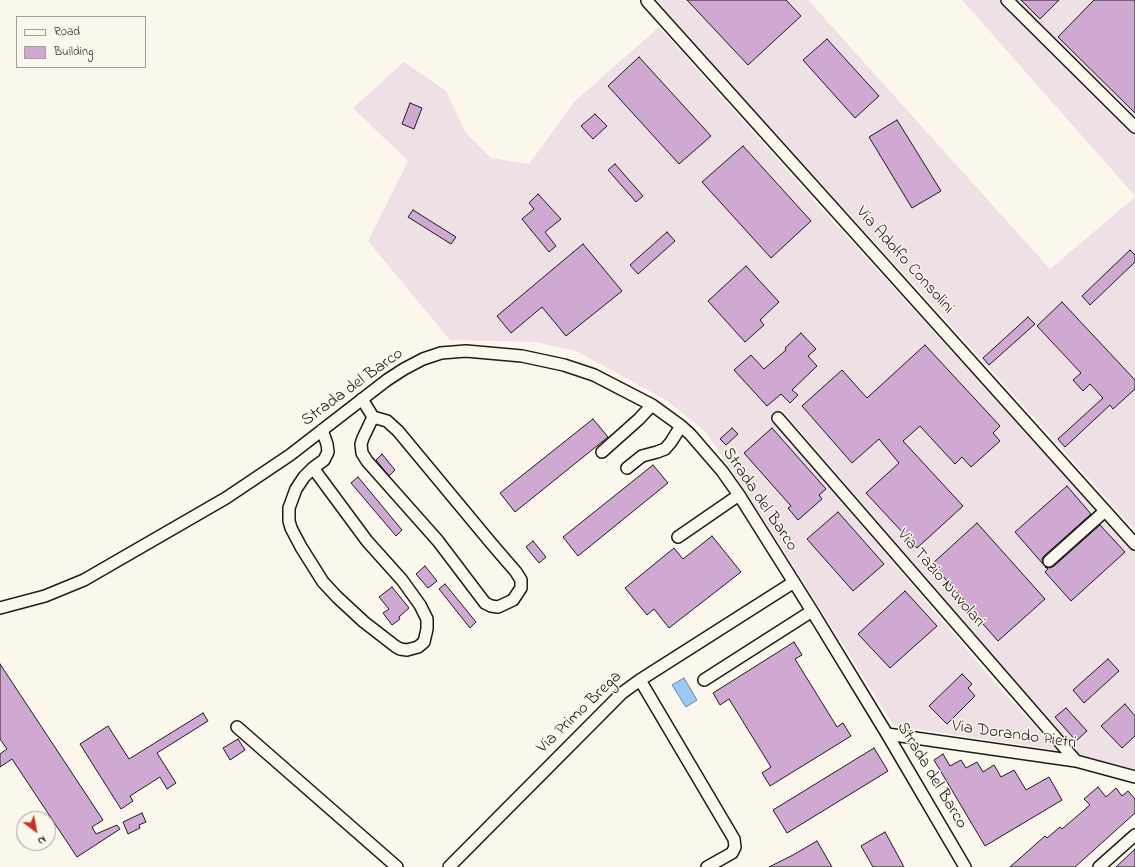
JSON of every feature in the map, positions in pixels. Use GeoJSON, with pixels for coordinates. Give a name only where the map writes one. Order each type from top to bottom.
{"type":"FeatureCollection","features":[{"type":"Feature","properties":{"kind":"street"},"geometry":{"type":"LineString","coordinates":[[1007,0],[1135,127]]}},
{"type":"Feature","properties":{"kind":"street","name":"Via Adolfo Consolini"},"geometry":{"type":"LineString","coordinates":[[647,1],[1135,544]]}},
{"type":"Feature","properties":{"kind":"street","name":"Strada del Barco"},"geometry":{"type":"LineString","coordinates":[[0,608],[45,596],[94,574],[234,493],[269,470],[399,372],[423,359],[447,352],[466,351],[522,356],[564,365],[600,377],[652,405],[681,426],[712,460],[739,495],[794,582],[887,734],[965,867]]}},
{"type":"Feature","properties":{"kind":"street"},"geometry":{"type":"LineString","coordinates":[[362,399],[373,417],[387,422],[398,431],[516,572],[521,580],[521,588],[513,600],[498,607],[491,606],[486,603],[438,541],[367,461],[362,453],[361,444],[362,438],[373,417]]}},
{"type":"Feature","properties":{"kind":"street"},"geometry":{"type":"LineString","coordinates":[[602,452],[639,419],[652,405]]}},
{"type":"Feature","properties":{"kind":"street","name":"Via Tazio Nuvolari"},"geometry":{"type":"LineString","coordinates":[[778,418],[1076,761]]}},
{"type":"Feature","properties":{"kind":"street"},"geometry":{"type":"LineString","coordinates":[[628,468],[634,461],[642,456],[665,448],[671,442],[681,426]]}},
{"type":"Feature","properties":{"kind":"street"},"geometry":{"type":"LineString","coordinates":[[313,468],[367,541],[402,580],[420,605],[427,619],[427,629],[424,642],[418,647],[410,650],[400,649],[364,622],[323,582],[301,547],[289,521],[289,508],[293,495],[300,483],[313,468],[324,460],[328,452],[322,430]]}},
{"type":"Feature","properties":{"kind":"street"},"geometry":{"type":"LineString","coordinates":[[678,537],[739,495]]}},
{"type":"Feature","properties":{"kind":"street"},"geometry":{"type":"LineString","coordinates":[[1048,561],[1105,511]]}},
{"type":"Feature","properties":{"kind":"street","name":"Via Primo Brega"},"geometry":{"type":"LineString","coordinates":[[449,867],[616,699],[640,680],[794,582]]}},
{"type":"Feature","properties":{"kind":"street"},"geometry":{"type":"LineString","coordinates":[[704,680],[812,611]]}},
{"type":"Feature","properties":{"kind":"street"},"geometry":{"type":"LineString","coordinates":[[640,680],[734,839],[735,847],[732,853],[707,867]]}},
{"type":"Feature","properties":{"kind":"street"},"geometry":{"type":"LineString","coordinates":[[237,727],[397,867]]}},
{"type":"Feature","properties":{"kind":"street","name":"Via Dorando Pietri"},"geometry":{"type":"LineString","coordinates":[[887,734],[1076,761],[1135,777]]}},
{"type":"Feature","properties":{"kind":"street"},"geometry":{"type":"LineString","coordinates":[[1099,867],[1135,835]]}},
{"type":"Feature","properties":{"kind":"shaded area"},"geometry":{"type":"Polygon","coordinates":[[[655,0],[808,0],[1050,269],[1135,197],[1135,530],[936,309],[655,0]]]}},
{"type":"Feature","properties":{"kind":"shaded area"},"geometry":{"type":"Polygon","coordinates":[[[962,0],[1135,0],[1135,196],[962,0]]]}},
{"type":"Feature","properties":{"kind":"shaded area"},"geometry":{"type":"Polygon","coordinates":[[[659,27],[825,213],[1135,552],[1135,770],[1081,758],[782,410],[771,419],[996,684],[1057,750],[894,726],[784,551],[706,432],[666,400],[576,351],[535,342],[450,340],[368,241],[408,161],[353,108],[404,62],[446,91],[466,133],[491,158],[529,164],[574,102],[659,27]]]}},
{"type":"Feature","properties":{"kind":"water"},"geometry":{"type":"Polygon","coordinates":[[[684,678],[697,700],[686,707],[672,685],[684,678]]]}},
{"type":"Feature","properties":{"kind":"building"},"geometry":{"type":"Polygon","coordinates":[[[687,0],[786,0],[801,16],[748,65],[687,0]]]}},
{"type":"Feature","properties":{"kind":"building"},"geometry":{"type":"Polygon","coordinates":[[[1021,0],[1059,0],[1040,19],[1021,0]]]}},
{"type":"Feature","properties":{"kind":"building"},"geometry":{"type":"Polygon","coordinates":[[[1094,0],[1135,0],[1135,113],[1058,37],[1094,0]]]}},
{"type":"Feature","properties":{"kind":"building"},"geometry":{"type":"Polygon","coordinates":[[[827,39],[879,96],[855,118],[803,60],[827,39]]]}},
{"type":"Feature","properties":{"kind":"building"},"geometry":{"type":"Polygon","coordinates":[[[639,57],[711,136],[679,164],[608,86],[639,57]]]}},
{"type":"Feature","properties":{"kind":"building"},"geometry":{"type":"Polygon","coordinates":[[[410,103],[422,108],[414,129],[402,124],[410,103]]]}},
{"type":"Feature","properties":{"kind":"building"},"geometry":{"type":"Polygon","coordinates":[[[595,114],[607,126],[593,139],[581,126],[595,114]]]}},
{"type":"Feature","properties":{"kind":"building"},"geometry":{"type":"Polygon","coordinates":[[[897,120],[941,191],[912,208],[869,137],[897,120]]]}},
{"type":"Feature","properties":{"kind":"building"},"geometry":{"type":"Polygon","coordinates":[[[743,146],[811,221],[771,258],[702,182],[743,146]]]}},
{"type":"Feature","properties":{"kind":"building"},"geometry":{"type":"Polygon","coordinates":[[[615,164],[643,196],[636,202],[608,170],[615,164]]]}},
{"type":"Feature","properties":{"kind":"building"},"geometry":{"type":"Polygon","coordinates":[[[538,194],[561,219],[545,232],[556,246],[549,252],[522,219],[534,209],[529,203],[538,194]]]}},
{"type":"Feature","properties":{"kind":"building"},"geometry":{"type":"Polygon","coordinates":[[[413,210],[456,237],[451,244],[408,217],[413,210]]]}},
{"type":"Feature","properties":{"kind":"building"},"geometry":{"type":"Polygon","coordinates":[[[667,232],[675,241],[638,274],[630,265],[667,232]]]}},
{"type":"Feature","properties":{"kind":"building"},"geometry":{"type":"Polygon","coordinates":[[[583,244],[622,291],[566,336],[542,307],[511,333],[497,316],[583,244]]]}},
{"type":"Feature","properties":{"kind":"building"},"geometry":{"type":"Polygon","coordinates":[[[1130,250],[1135,255],[1135,262],[1090,305],[1082,296],[1130,250]]]}},
{"type":"Feature","properties":{"kind":"building"},"geometry":{"type":"Polygon","coordinates":[[[746,266],[779,302],[760,320],[764,325],[745,342],[708,301],[746,266]]]}},
{"type":"Feature","properties":{"kind":"building"},"geometry":{"type":"Polygon","coordinates":[[[1062,302],[1135,380],[1135,389],[1113,409],[1110,405],[1065,447],[1058,439],[1103,398],[1090,384],[1083,391],[1073,380],[1081,373],[1037,326],[1062,302]]]}},
{"type":"Feature","properties":{"kind":"building"},"geometry":{"type":"Polygon","coordinates":[[[1028,317],[1035,324],[989,365],[983,358],[1028,317]]]}},
{"type":"Feature","properties":{"kind":"building"},"geometry":{"type":"Polygon","coordinates":[[[801,333],[816,349],[808,356],[817,366],[792,390],[798,395],[790,403],[781,394],[767,406],[734,370],[751,355],[764,369],[786,350],[785,348],[801,333]]]}},
{"type":"Feature","properties":{"kind":"building"},"geometry":{"type":"Polygon","coordinates":[[[925,345],[1000,426],[993,433],[1000,441],[971,467],[962,457],[955,464],[920,426],[903,441],[963,506],[917,548],[866,493],[899,463],[879,439],[852,463],[802,406],[842,370],[867,398],[925,345]]]}},
{"type":"Feature","properties":{"kind":"building"},"geometry":{"type":"Polygon","coordinates":[[[593,419],[608,437],[515,512],[500,493],[593,419]]]}},
{"type":"Feature","properties":{"kind":"building"},"geometry":{"type":"Polygon","coordinates":[[[732,428],[738,434],[726,445],[720,439],[732,428]]]}},
{"type":"Feature","properties":{"kind":"building"},"geometry":{"type":"Polygon","coordinates":[[[772,428],[826,489],[819,495],[822,499],[798,520],[788,508],[791,506],[744,453],[772,428]]]}},
{"type":"Feature","properties":{"kind":"building"},"geometry":{"type":"Polygon","coordinates":[[[382,454],[395,470],[389,476],[376,460],[382,454]]]}},
{"type":"Feature","properties":{"kind":"building"},"geometry":{"type":"Polygon","coordinates":[[[653,465],[668,483],[578,556],[563,537],[653,465]]]}},
{"type":"Feature","properties":{"kind":"building"},"geometry":{"type":"Polygon","coordinates":[[[358,477],[402,530],[396,536],[351,483],[358,477]]]}},
{"type":"Feature","properties":{"kind":"building"},"geometry":{"type":"Polygon","coordinates":[[[1067,486],[1091,514],[1044,556],[1042,559],[1043,564],[1015,532],[1067,486]]]}},
{"type":"Feature","properties":{"kind":"building"},"geometry":{"type":"Polygon","coordinates":[[[838,512],[884,564],[853,591],[807,539],[838,512]]]}},
{"type":"Feature","properties":{"kind":"building"},"geometry":{"type":"Polygon","coordinates":[[[977,523],[1045,599],[998,641],[932,564],[977,523]]]}},
{"type":"Feature","properties":{"kind":"building"},"geometry":{"type":"Polygon","coordinates":[[[1100,525],[1125,552],[1071,601],[1045,572],[1048,569],[1045,567],[1050,568],[1054,566],[1100,525]]]}},
{"type":"Feature","properties":{"kind":"building"},"geometry":{"type":"Polygon","coordinates":[[[712,536],[741,572],[669,628],[654,609],[647,615],[625,588],[674,548],[683,559],[712,536]]]}},
{"type":"Feature","properties":{"kind":"building"},"geometry":{"type":"Polygon","coordinates":[[[533,541],[546,557],[539,563],[526,547],[533,541]]]}},
{"type":"Feature","properties":{"kind":"building"},"geometry":{"type":"Polygon","coordinates":[[[425,566],[437,581],[428,588],[416,574],[425,566]]]}},
{"type":"Feature","properties":{"kind":"building"},"geometry":{"type":"Polygon","coordinates":[[[445,584],[476,622],[470,628],[439,589],[445,584]]]}},
{"type":"Feature","properties":{"kind":"building"},"geometry":{"type":"Polygon","coordinates":[[[392,587],[409,608],[399,617],[400,619],[392,625],[383,613],[389,609],[379,597],[392,587]]]}},
{"type":"Feature","properties":{"kind":"building"},"geometry":{"type":"Polygon","coordinates":[[[905,591],[937,626],[890,668],[858,634],[905,591]]]}},
{"type":"Feature","properties":{"kind":"building"},"geometry":{"type":"Polygon","coordinates":[[[794,642],[802,655],[795,659],[837,727],[843,723],[851,736],[770,786],[762,773],[771,767],[729,699],[720,705],[713,693],[794,642]]]}},
{"type":"Feature","properties":{"kind":"building"},"geometry":{"type":"Polygon","coordinates":[[[1108,659],[1119,671],[1084,703],[1073,690],[1108,659]]]}},
{"type":"Feature","properties":{"kind":"building"},"geometry":{"type":"Polygon","coordinates":[[[0,664],[103,820],[92,827],[96,834],[117,825],[120,829],[77,857],[56,825],[56,811],[46,811],[12,759],[0,767],[0,754],[7,749],[0,739],[0,664]]]}},
{"type":"Feature","properties":{"kind":"building"},"geometry":{"type":"Polygon","coordinates":[[[962,674],[972,684],[968,688],[975,696],[947,724],[929,706],[962,674]]]}},
{"type":"Feature","properties":{"kind":"building"},"geometry":{"type":"Polygon","coordinates":[[[1125,704],[1135,716],[1135,736],[1122,748],[1101,726],[1125,704]]]}},
{"type":"Feature","properties":{"kind":"building"},"geometry":{"type":"Polygon","coordinates":[[[1066,708],[1087,731],[1076,741],[1055,717],[1066,708]]]}},
{"type":"Feature","properties":{"kind":"building"},"geometry":{"type":"Polygon","coordinates":[[[203,713],[208,721],[157,753],[176,783],[167,789],[160,777],[130,796],[133,801],[121,809],[80,744],[108,726],[129,759],[203,713]]]}},
{"type":"Feature","properties":{"kind":"building"},"geometry":{"type":"Polygon","coordinates":[[[238,739],[245,750],[230,760],[223,748],[238,739]]]}},
{"type":"Feature","properties":{"kind":"building"},"geometry":{"type":"Polygon","coordinates":[[[874,748],[888,771],[787,833],[773,810],[874,748]]]}},
{"type":"Feature","properties":{"kind":"building"},"geometry":{"type":"Polygon","coordinates":[[[943,754],[950,766],[961,760],[966,768],[977,762],[983,772],[994,765],[1001,777],[1014,770],[1026,790],[1049,777],[1062,800],[985,846],[934,760],[943,754]]]}},
{"type":"Feature","properties":{"kind":"building"},"geometry":{"type":"Polygon","coordinates":[[[1098,787],[1106,797],[1116,788],[1122,796],[1128,791],[1135,799],[1135,813],[1075,867],[1010,867],[1045,836],[1047,838],[1060,827],[1062,829],[1090,805],[1084,799],[1098,787]]]}},
{"type":"Feature","properties":{"kind":"building"},"geometry":{"type":"Polygon","coordinates":[[[142,813],[146,822],[139,825],[140,828],[128,834],[123,822],[142,813]]]}},
{"type":"Feature","properties":{"kind":"building"},"geometry":{"type":"Polygon","coordinates":[[[885,832],[904,867],[873,867],[861,846],[885,832]]]}},
{"type":"Feature","properties":{"kind":"building"},"geometry":{"type":"Polygon","coordinates":[[[817,841],[832,867],[769,867],[793,855],[817,841]]]}},
{"type":"Feature","properties":{"kind":"building"},"geometry":{"type":"Polygon","coordinates":[[[1135,849],[1135,867],[1116,867],[1135,849]]]}}]}
